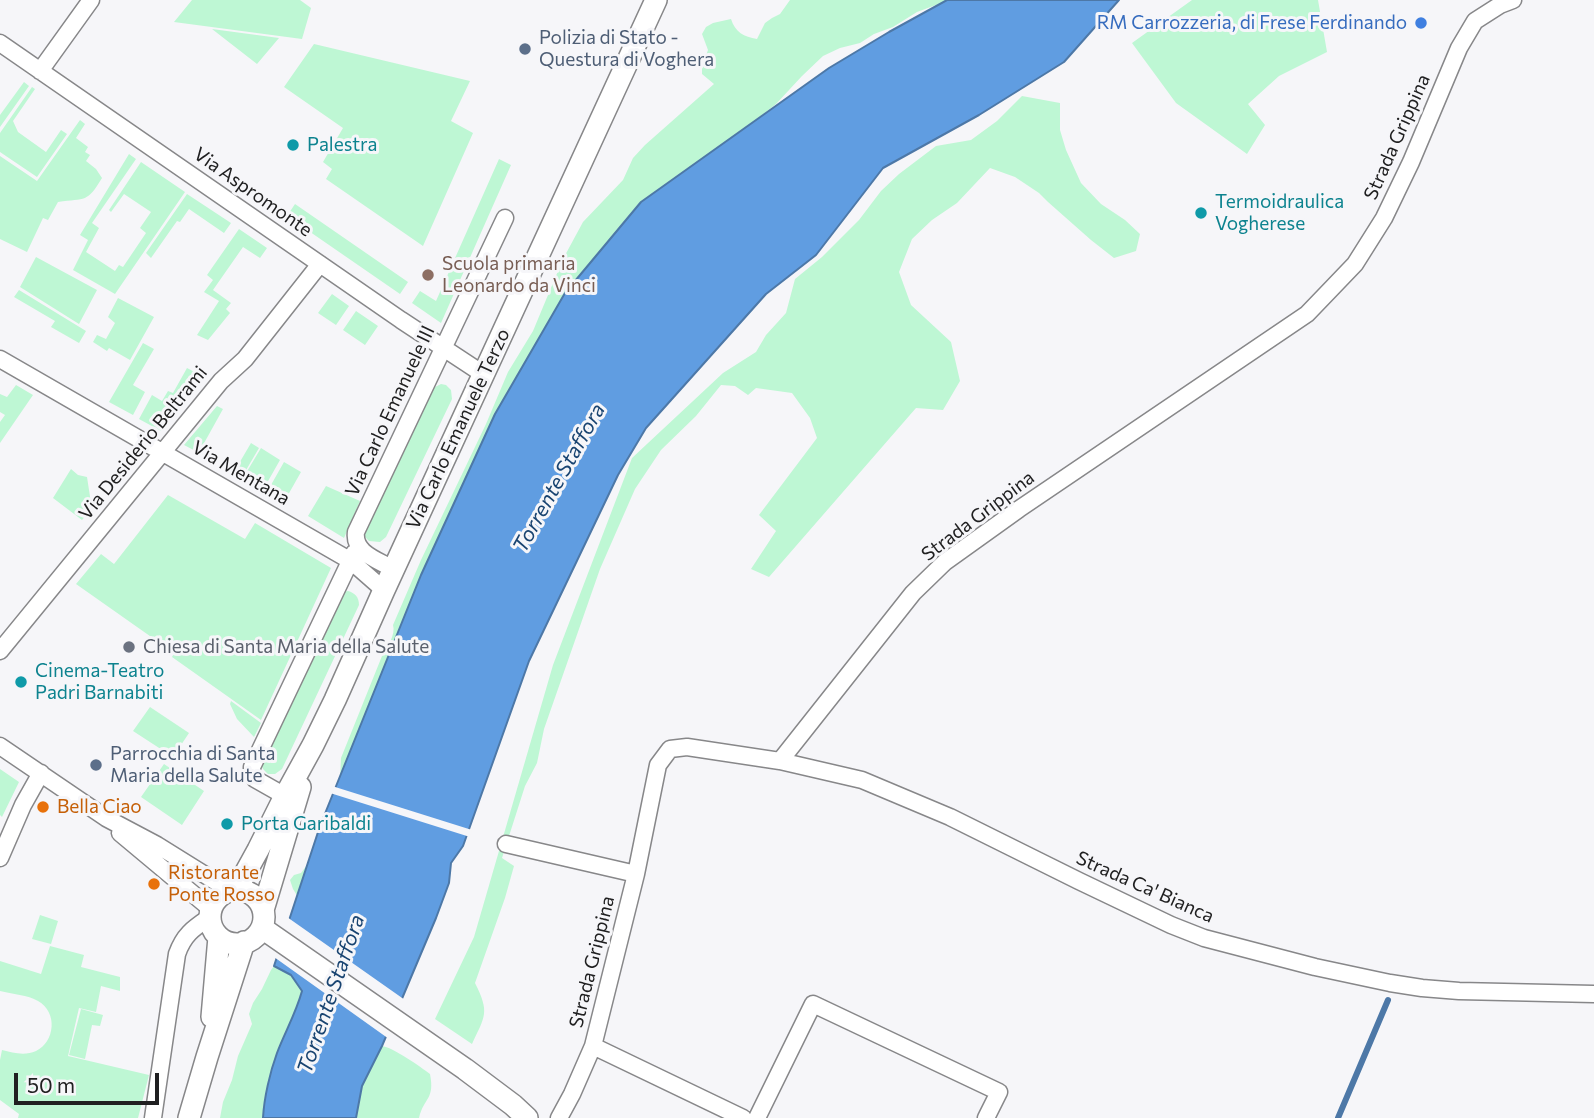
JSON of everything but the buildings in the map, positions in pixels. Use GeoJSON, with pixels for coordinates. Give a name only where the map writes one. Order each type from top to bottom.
{"type":"FeatureCollection","features":[{"type":"Feature","properties":{"kind":"main road","name":"Via Carlo Emanuele Terzo"},"geometry":{"type":"LineString","coordinates":[[229,888],[247,871],[335,700],[656,0]]}},
{"type":"Feature","properties":{"kind":"main road","name":"Via Carlo Emanuele Terzo"},"geometry":{"type":"LineString","coordinates":[[266,924],[313,745]]}},
{"type":"Feature","properties":{"kind":"main road"},"geometry":{"type":"LineString","coordinates":[[266,924],[258,934],[244,943],[231,943],[219,937],[211,924],[211,913],[219,897],[229,888],[253,895],[261,905],[266,924],[465,1069],[527,1118]]}},
{"type":"Feature","properties":{"kind":"main road"},"geometry":{"type":"LineString","coordinates":[[207,1057],[219,937]]}},
{"type":"Feature","properties":{"kind":"main road"},"geometry":{"type":"LineString","coordinates":[[189,1118],[244,943]]}},
{"type":"Feature","properties":{"kind":"street"},"geometry":{"type":"LineString","coordinates":[[40,71],[91,0]]}},
{"type":"Feature","properties":{"kind":"street","name":"Strada Grippina"},"geometry":{"type":"LineString","coordinates":[[559,1118],[593,1046],[636,874],[658,765],[670,749],[687,747],[780,761],[914,593],[945,562],[1307,314],[1355,264],[1384,218],[1459,48],[1475,21],[1500,5],[1514,0]]}},
{"type":"Feature","properties":{"kind":"street","name":"Via Aspromonte"},"geometry":{"type":"LineString","coordinates":[[0,43],[483,374]]}},
{"type":"Feature","properties":{"kind":"street","name":"Via Carlo Emanuele III"},"geometry":{"type":"LineString","coordinates":[[285,796],[255,779],[252,767],[351,561],[356,532],[505,218]]}},
{"type":"Feature","properties":{"kind":"street","name":"Via Desiderio Beltrami"},"geometry":{"type":"LineString","coordinates":[[0,651],[228,374],[245,359],[320,264]]}},
{"type":"Feature","properties":{"kind":"street","name":"Via Mentana"},"geometry":{"type":"LineString","coordinates":[[0,359],[351,561],[384,590]]}},
{"type":"Feature","properties":{"kind":"street"},"geometry":{"type":"LineString","coordinates":[[356,544],[366,554],[393,569]]}},
{"type":"Feature","properties":{"kind":"street"},"geometry":{"type":"LineString","coordinates":[[0,746],[106,818],[229,888]]}},
{"type":"Feature","properties":{"kind":"street","name":"Strada Ca' Bianca"},"geometry":{"type":"LineString","coordinates":[[780,761],[862,780],[950,817],[1171,925],[1205,938],[1315,967],[1422,988],[1594,993]]}},
{"type":"Feature","properties":{"kind":"street"},"geometry":{"type":"LineString","coordinates":[[0,858],[23,805],[41,773]]}},
{"type":"Feature","properties":{"kind":"street"},"geometry":{"type":"LineString","coordinates":[[106,818],[211,913],[190,932],[181,943],[177,954],[153,1118]]}},
{"type":"Feature","properties":{"kind":"street"},"geometry":{"type":"LineString","coordinates":[[506,844],[636,874]]}},
{"type":"Feature","properties":{"kind":"street"},"geometry":{"type":"LineString","coordinates":[[757,1118],[813,1004],[999,1092],[986,1118]]}},
{"type":"Feature","properties":{"kind":"street"},"geometry":{"type":"LineString","coordinates":[[593,1046],[743,1118]]}},
{"type":"Feature","properties":{"kind":"green space"},"geometry":{"type":"Polygon","coordinates":[[[192,0],[300,0],[311,8],[302,39],[174,22],[192,0]]]}},
{"type":"Feature","properties":{"kind":"green space"},"geometry":{"type":"Polygon","coordinates":[[[790,0],[961,0],[917,12],[860,43],[823,56],[776,104],[725,142],[705,162],[298,897],[290,880],[301,873],[310,861],[313,846],[340,780],[341,758],[392,637],[393,625],[508,372],[533,331],[563,259],[583,222],[623,180],[633,158],[645,145],[714,84],[702,74],[708,50],[702,34],[706,27],[731,19],[741,33],[757,39],[765,23],[780,14],[790,0]]]}},
{"type":"Feature","properties":{"kind":"green space"},"geometry":{"type":"Polygon","coordinates":[[[1192,0],[1318,0],[1327,52],[1279,76],[1248,104],[1265,125],[1247,154],[1176,103],[1132,43],[1192,0]]]}},
{"type":"Feature","properties":{"kind":"green space"},"geometry":{"type":"Polygon","coordinates":[[[212,29],[279,38],[257,64],[212,29]]]}},
{"type":"Feature","properties":{"kind":"green space"},"geometry":{"type":"Polygon","coordinates":[[[314,44],[470,81],[451,121],[473,133],[423,246],[326,179],[332,169],[323,162],[343,128],[284,87],[314,44]]]}},
{"type":"Feature","properties":{"kind":"green space"},"geometry":{"type":"Polygon","coordinates":[[[24,82],[29,86],[0,127],[0,115],[24,82]]]}},
{"type":"Feature","properties":{"kind":"green space"},"geometry":{"type":"Polygon","coordinates":[[[32,87],[35,89],[13,121],[18,132],[46,152],[61,130],[67,134],[37,177],[0,152],[0,133],[32,87]]]}},
{"type":"Feature","properties":{"kind":"green space"},"geometry":{"type":"Polygon","coordinates":[[[1022,96],[1060,103],[1060,130],[1081,183],[1101,204],[1140,234],[1136,251],[1114,258],[1039,193],[1015,177],[990,168],[957,203],[932,220],[912,239],[899,272],[911,305],[951,342],[960,381],[943,410],[916,408],[769,577],[751,569],[776,531],[759,515],[817,438],[810,418],[792,393],[756,388],[748,395],[735,386],[721,385],[696,416],[661,450],[635,489],[600,569],[544,729],[537,763],[525,786],[502,858],[514,866],[475,983],[483,1001],[484,1014],[472,1044],[435,1019],[474,937],[553,665],[632,458],[723,373],[756,352],[766,335],[786,313],[795,279],[822,257],[859,220],[881,191],[899,174],[936,146],[971,140],[997,121],[1022,96]]]}},
{"type":"Feature","properties":{"kind":"green space"},"geometry":{"type":"Polygon","coordinates":[[[80,120],[85,124],[76,138],[88,147],[85,152],[90,155],[86,161],[102,178],[97,186],[85,198],[58,202],[48,220],[43,218],[27,252],[0,239],[0,156],[37,181],[80,120]]]}},
{"type":"Feature","properties":{"kind":"green space"},"geometry":{"type":"Polygon","coordinates":[[[129,154],[136,159],[92,223],[99,228],[86,252],[115,271],[119,265],[123,267],[146,233],[140,228],[151,212],[124,194],[111,212],[109,210],[141,162],[185,192],[115,294],[73,270],[88,240],[80,235],[129,154]]]}},
{"type":"Feature","properties":{"kind":"green space"},"geometry":{"type":"Polygon","coordinates":[[[499,159],[511,165],[441,323],[412,303],[420,291],[436,301],[499,159]]]}},
{"type":"Feature","properties":{"kind":"green space"},"geometry":{"type":"Polygon","coordinates":[[[187,194],[231,223],[224,233],[189,209],[180,222],[177,221],[151,258],[146,253],[187,194]]]}},
{"type":"Feature","properties":{"kind":"green space"},"geometry":{"type":"Polygon","coordinates":[[[295,204],[408,282],[400,294],[287,216],[295,204]]]}},
{"type":"Feature","properties":{"kind":"green space"},"geometry":{"type":"Polygon","coordinates":[[[239,229],[267,248],[260,258],[243,247],[213,290],[231,303],[226,309],[230,313],[208,340],[197,335],[219,301],[204,292],[213,280],[207,275],[239,229]]]}},
{"type":"Feature","properties":{"kind":"green space"},"geometry":{"type":"Polygon","coordinates":[[[36,257],[97,290],[79,324],[20,287],[36,257]]]}},
{"type":"Feature","properties":{"kind":"green space"},"geometry":{"type":"Polygon","coordinates":[[[19,290],[86,331],[79,343],[51,327],[55,321],[14,297],[19,290]]]}},
{"type":"Feature","properties":{"kind":"green space"},"geometry":{"type":"Polygon","coordinates":[[[332,294],[349,306],[336,325],[318,313],[332,294]]]}},
{"type":"Feature","properties":{"kind":"green space"},"geometry":{"type":"Polygon","coordinates":[[[118,298],[154,317],[130,360],[93,342],[97,335],[106,339],[115,323],[108,317],[118,298]]]}},
{"type":"Feature","properties":{"kind":"green space"},"geometry":{"type":"Polygon","coordinates":[[[356,311],[378,326],[365,345],[343,330],[356,311]]]}},
{"type":"Feature","properties":{"kind":"green space"},"geometry":{"type":"Polygon","coordinates":[[[143,343],[154,349],[133,385],[145,392],[133,415],[109,402],[143,343]]]}},
{"type":"Feature","properties":{"kind":"green space"},"geometry":{"type":"Polygon","coordinates":[[[187,368],[202,376],[161,431],[139,419],[152,395],[162,401],[168,391],[173,393],[187,368]]]}},
{"type":"Feature","properties":{"kind":"green space"},"geometry":{"type":"Polygon","coordinates":[[[441,384],[451,390],[452,399],[386,537],[380,542],[369,541],[365,537],[364,527],[432,391],[441,384]]]}},
{"type":"Feature","properties":{"kind":"green space"},"geometry":{"type":"Polygon","coordinates":[[[16,385],[33,395],[0,443],[0,422],[5,415],[0,412],[0,394],[7,397],[16,385]]]}},
{"type":"Feature","properties":{"kind":"green space"},"geometry":{"type":"Polygon","coordinates":[[[217,406],[223,409],[203,445],[211,450],[207,457],[184,445],[217,406]]]}},
{"type":"Feature","properties":{"kind":"green space"},"geometry":{"type":"Polygon","coordinates":[[[251,443],[259,448],[242,477],[234,472],[251,443]]]}},
{"type":"Feature","properties":{"kind":"green space"},"geometry":{"type":"Polygon","coordinates":[[[261,448],[280,460],[263,490],[243,478],[261,448]]]}},
{"type":"Feature","properties":{"kind":"green space"},"geometry":{"type":"Polygon","coordinates":[[[284,462],[301,472],[284,502],[267,492],[284,462]]]}},
{"type":"Feature","properties":{"kind":"green space"},"geometry":{"type":"Polygon","coordinates":[[[71,469],[78,475],[87,477],[91,503],[94,506],[82,520],[53,498],[71,469]]]}},
{"type":"Feature","properties":{"kind":"green space"},"geometry":{"type":"Polygon","coordinates":[[[326,486],[360,501],[344,538],[308,516],[326,486]]]}},
{"type":"Feature","properties":{"kind":"green space"},"geometry":{"type":"Polygon","coordinates":[[[168,495],[245,539],[255,523],[331,568],[261,720],[172,657],[174,653],[76,584],[101,554],[114,564],[168,495]]]}},
{"type":"Feature","properties":{"kind":"green space"},"geometry":{"type":"Polygon","coordinates":[[[348,591],[356,596],[359,605],[282,769],[275,774],[268,774],[261,764],[343,592],[348,591]]]}},
{"type":"Feature","properties":{"kind":"green space"},"geometry":{"type":"Polygon","coordinates":[[[231,701],[261,723],[254,737],[237,719],[231,701]]]}},
{"type":"Feature","properties":{"kind":"green space"},"geometry":{"type":"Polygon","coordinates":[[[150,707],[189,733],[173,757],[133,731],[150,707]]]}},
{"type":"Feature","properties":{"kind":"green space"},"geometry":{"type":"Polygon","coordinates":[[[164,764],[204,791],[182,825],[141,797],[164,764]]]}},
{"type":"Feature","properties":{"kind":"green space"},"geometry":{"type":"Polygon","coordinates":[[[0,769],[19,782],[2,817],[0,815],[0,769]]]}},
{"type":"Feature","properties":{"kind":"green space"},"geometry":{"type":"Polygon","coordinates":[[[40,915],[58,921],[51,944],[32,939],[40,915]]]}},
{"type":"Feature","properties":{"kind":"green space"},"geometry":{"type":"Polygon","coordinates":[[[50,946],[84,955],[81,967],[120,977],[120,991],[101,986],[96,1012],[79,1008],[68,1056],[149,1075],[138,1118],[18,1118],[19,1114],[0,1100],[2,1050],[32,1053],[47,1041],[52,1027],[49,1012],[38,1001],[0,991],[0,961],[41,974],[50,946]]]}},
{"type":"Feature","properties":{"kind":"green space"},"geometry":{"type":"Polygon","coordinates":[[[274,966],[291,975],[302,991],[263,1108],[263,1118],[220,1118],[238,1056],[252,1024],[249,1014],[274,966]]]}},
{"type":"Feature","properties":{"kind":"green space"},"geometry":{"type":"Polygon","coordinates":[[[81,1009],[103,1015],[100,1026],[92,1025],[85,1059],[69,1055],[81,1009]]]}},
{"type":"Feature","properties":{"kind":"green space"},"geometry":{"type":"Polygon","coordinates":[[[382,1046],[399,1053],[430,1074],[430,1094],[419,1118],[356,1118],[362,1086],[382,1046]]]}},
{"type":"Feature","properties":{"kind":"water","name":"Torrente Staffora"},"geometry":{"type":"Polygon","coordinates":[[[947,0],[1119,0],[1064,62],[979,115],[883,168],[816,255],[766,294],[646,428],[618,475],[529,661],[463,846],[451,863],[449,883],[436,918],[382,1046],[362,1086],[356,1118],[263,1118],[274,1060],[302,991],[291,975],[274,966],[320,826],[421,575],[495,414],[565,293],[641,202],[829,68],[947,0]]]}},
{"type":"Feature","properties":{"kind":"pier"},"geometry":{"type":"Polygon","coordinates":[[[332,786],[472,830],[470,837],[330,793],[332,786]]]}},
{"type":"Feature","properties":{"kind":"pier"},"geometry":{"type":"Polygon","coordinates":[[[287,917],[405,1000],[389,1039],[274,957],[287,917]]]}},
{"type":"Feature","properties":{"kind":"waterway"},"geometry":{"type":"LineString","coordinates":[[1338,1118],[1388,1000]]}},
{"type":"Feature","properties":{"kind":"place","name":"RM Carrozzeria, di Frese Ferdinando"},"geometry":{"type":"Point","coordinates":[1421,23]}},
{"type":"Feature","properties":{"kind":"place","name":"Polizia di Stato - Questura di Voghera"},"geometry":{"type":"Point","coordinates":[525,49]}},
{"type":"Feature","properties":{"kind":"place","name":"Palestra"},"geometry":{"type":"Point","coordinates":[293,145]}},
{"type":"Feature","properties":{"kind":"place","name":"Termoidraulica Vogherese"},"geometry":{"type":"Point","coordinates":[1201,213]}},
{"type":"Feature","properties":{"kind":"place","name":"Scuola primaria Leonardo da Vinci"},"geometry":{"type":"Point","coordinates":[428,275]}},
{"type":"Feature","properties":{"kind":"place","name":"Chiesa di Santa Maria della Salute"},"geometry":{"type":"Point","coordinates":[129,647]}},
{"type":"Feature","properties":{"kind":"place","name":"Cinema-Teatro Padri Barnabiti"},"geometry":{"type":"Point","coordinates":[21,682]}},
{"type":"Feature","properties":{"kind":"place","name":"Parrocchia di Santa Maria della Salute"},"geometry":{"type":"Point","coordinates":[96,765]}},
{"type":"Feature","properties":{"kind":"place","name":"Bella Ciao"},"geometry":{"type":"Point","coordinates":[43,807]}},
{"type":"Feature","properties":{"kind":"place","name":"Porta Garibaldi"},"geometry":{"type":"Point","coordinates":[227,824]}},
{"type":"Feature","properties":{"kind":"place","name":"Ristorante Ponte Rosso"},"geometry":{"type":"Point","coordinates":[154,884]}}]}
